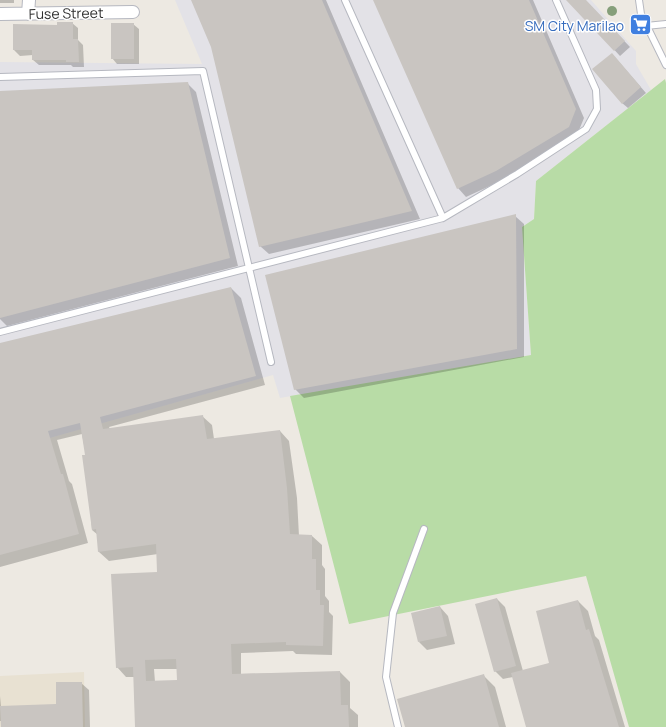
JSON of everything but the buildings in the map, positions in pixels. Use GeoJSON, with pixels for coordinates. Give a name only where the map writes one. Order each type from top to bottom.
{"type":"FeatureCollection","features":[{"type":"Feature","properties":{"kind":"street"},"geometry":{"type":"LineString","coordinates":[[28,14],[29,0]]}},
{"type":"Feature","properties":{"kind":"street","name":"Fuse Street"},"geometry":{"type":"LineString","coordinates":[[0,14],[133,12]]}},
{"type":"Feature","properties":{"kind":"lane"},"geometry":{"type":"LineString","coordinates":[[345,0],[443,218]]}},
{"type":"Feature","properties":{"kind":"lane"},"geometry":{"type":"LineString","coordinates":[[0,332],[443,218],[517,174],[586,129],[597,109],[596,90],[556,0]]}},
{"type":"Feature","properties":{"kind":"lane"},"geometry":{"type":"LineString","coordinates":[[639,0],[641,14],[666,65]]}},
{"type":"Feature","properties":{"kind":"lane"},"geometry":{"type":"LineString","coordinates":[[646,26],[666,24]]}},
{"type":"Feature","properties":{"kind":"lane"},"geometry":{"type":"LineString","coordinates":[[0,77],[203,71],[271,362]]}},
{"type":"Feature","properties":{"kind":"lane"},"geometry":{"type":"LineString","coordinates":[[398,727],[386,677],[393,613],[424,529]]}},
{"type":"Feature","properties":{"kind":"shaded area"},"geometry":{"type":"Polygon","coordinates":[[[175,0],[591,0],[636,51],[636,64],[651,90],[536,181],[534,219],[522,227],[531,355],[280,398],[273,375],[0,452],[0,62],[202,64],[175,0]]]}},
{"type":"Feature","properties":{"kind":"shaded area"},"geometry":{"type":"Polygon","coordinates":[[[84,672],[85,727],[0,727],[0,676],[84,672]]]}},
{"type":"Feature","properties":{"kind":"green space"},"geometry":{"type":"Polygon","coordinates":[[[665,79],[666,727],[629,727],[586,576],[349,624],[290,396],[531,355],[522,227],[534,219],[536,181],[665,79]]]}},
{"type":"Feature","properties":{"kind":"place","name":"SM City Marilao"},"geometry":{"type":"Point","coordinates":[640,25]}}]}
